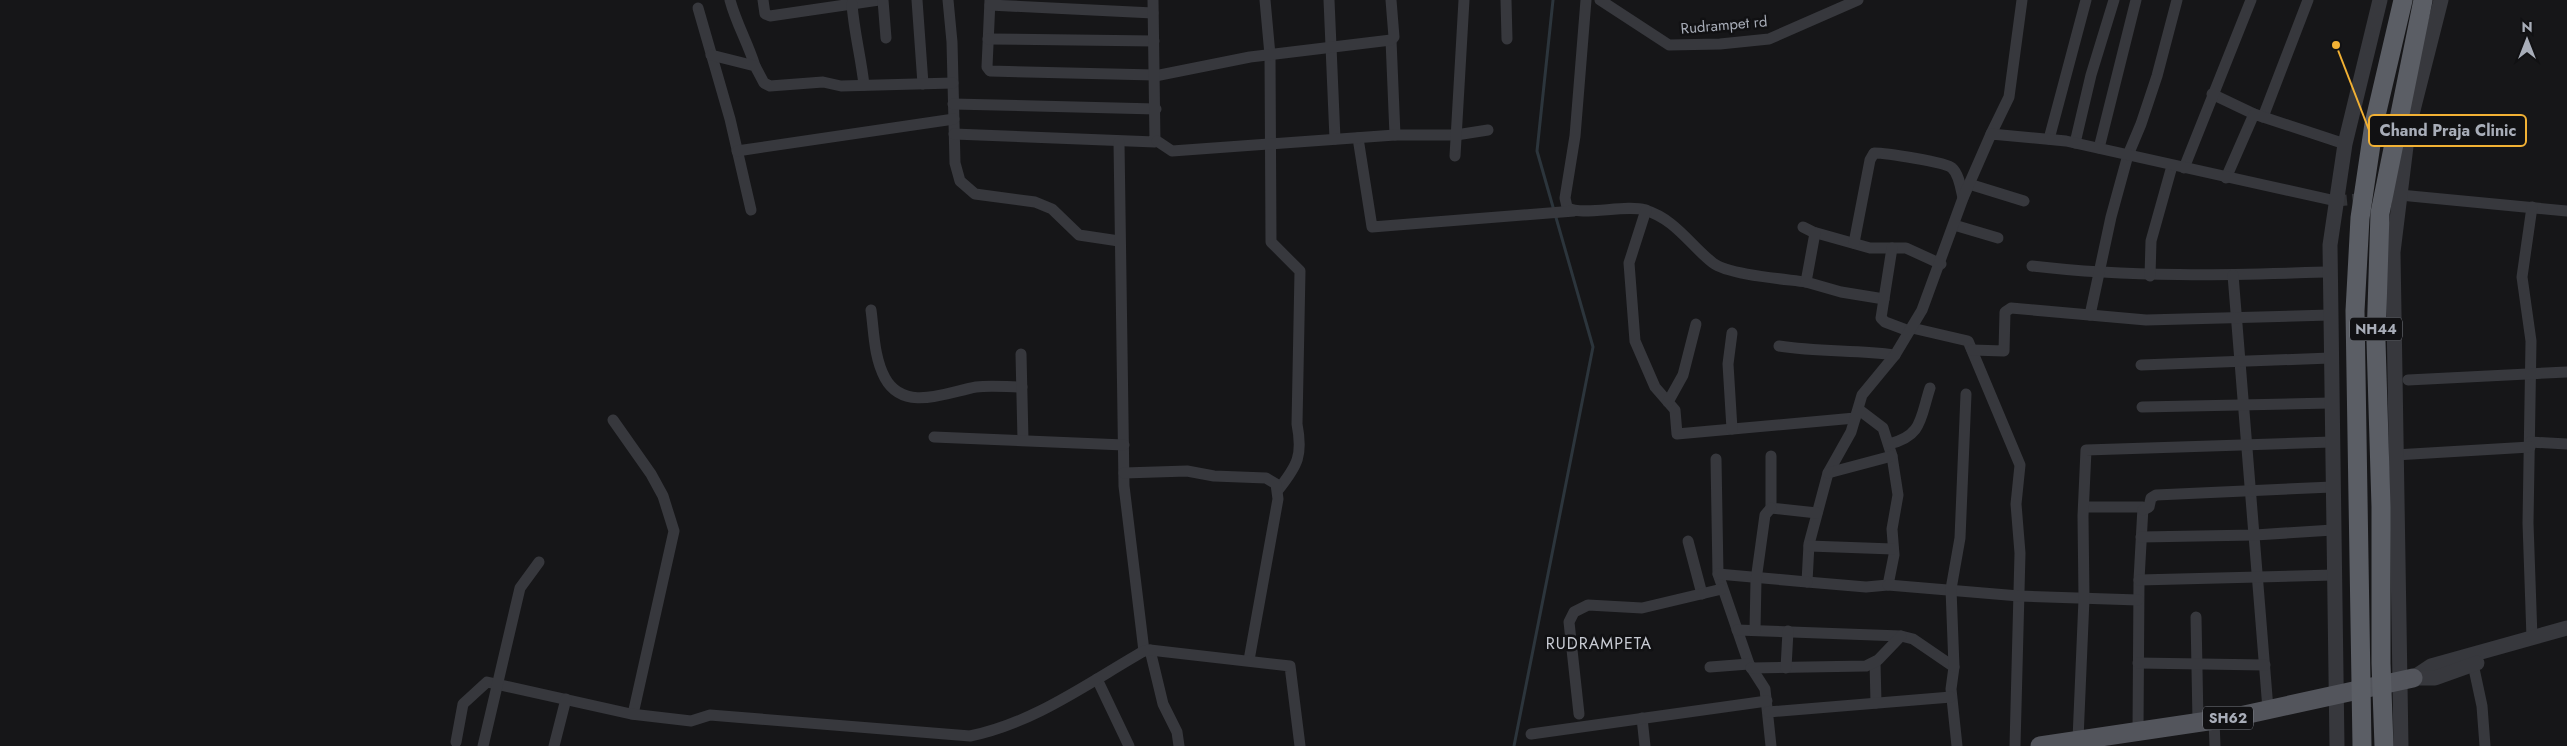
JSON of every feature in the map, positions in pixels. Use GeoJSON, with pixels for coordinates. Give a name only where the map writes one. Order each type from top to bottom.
{"type":"FeatureCollection","features":[{"type":"Feature","properties":{"kind":"highway","name":"NH44"},"geometry":{"type":"LineString","coordinates":[[2361,739],[2355,311],[2360,218],[2374,124],[2403,0]]}},
{"type":"Feature","properties":{"kind":"highway","name":"NH44"},"geometry":{"type":"LineString","coordinates":[[2384,738],[2381,663],[2381,508],[2376,341],[2380,213],[2424,0]]}},
{"type":"Feature","properties":{"kind":"main road","name":"SH62"},"geometry":{"type":"LineString","coordinates":[[2040,746],[2087,741],[2138,730],[2206,721],[2406,680]]}},
{"type":"Feature","properties":{"kind":"street"},"geometry":{"type":"LineString","coordinates":[[730,0],[734,17],[756,66],[764,83],[770,86],[824,82],[841,86],[953,83]]}},
{"type":"Feature","properties":{"kind":"street"},"geometry":{"type":"LineString","coordinates":[[763,0],[765,12],[768,16],[879,0]]}},
{"type":"Feature","properties":{"kind":"street"},"geometry":{"type":"LineString","coordinates":[[797,0],[799,12]]}},
{"type":"Feature","properties":{"kind":"street"},"geometry":{"type":"LineString","coordinates":[[883,0],[886,38]]}},
{"type":"Feature","properties":{"kind":"street"},"geometry":{"type":"LineString","coordinates":[[917,0],[923,84]]}},
{"type":"Feature","properties":{"kind":"street"},"geometry":{"type":"LineString","coordinates":[[948,0],[957,175],[970,192],[1036,202],[1052,209],[1079,235],[1119,241]]}},
{"type":"Feature","properties":{"kind":"street"},"geometry":{"type":"LineString","coordinates":[[1152,0],[1156,141]]}},
{"type":"Feature","properties":{"kind":"street"},"geometry":{"type":"LineString","coordinates":[[1249,660],[1278,490],[1294,470],[1300,443],[1296,424],[1300,271],[1271,242],[1270,55],[1265,0]]}},
{"type":"Feature","properties":{"kind":"street"},"geometry":{"type":"LineString","coordinates":[[1329,0],[1333,47],[1335,139]]}},
{"type":"Feature","properties":{"kind":"street"},"geometry":{"type":"LineString","coordinates":[[1391,0],[1394,37],[1391,40],[1396,136]]}},
{"type":"Feature","properties":{"kind":"street"},"geometry":{"type":"LineString","coordinates":[[1455,156],[1464,0]]}},
{"type":"Feature","properties":{"kind":"street"},"geometry":{"type":"LineString","coordinates":[[1506,0],[1507,39]]}},
{"type":"Feature","properties":{"kind":"street"},"geometry":{"type":"LineString","coordinates":[[1574,210],[1567,207],[1565,198],[1575,136],[1586,0]]}},
{"type":"Feature","properties":{"kind":"street","name":"Rudrampet rd"},"geometry":{"type":"LineString","coordinates":[[1600,0],[1669,45],[1720,44],[1769,39],[1858,0]]}},
{"type":"Feature","properties":{"kind":"street"},"geometry":{"type":"LineString","coordinates":[[1807,582],[1809,546],[1828,473],[1851,432],[1862,395],[1895,355],[1922,310],[1941,264],[1963,198],[2008,98],[2022,0]]}},
{"type":"Feature","properties":{"kind":"street"},"geometry":{"type":"LineString","coordinates":[[2049,139],[2086,0]]}},
{"type":"Feature","properties":{"kind":"street"},"geometry":{"type":"LineString","coordinates":[[2075,143],[2091,75],[2114,0]]}},
{"type":"Feature","properties":{"kind":"street"},"geometry":{"type":"LineString","coordinates":[[2099,148],[2136,0]]}},
{"type":"Feature","properties":{"kind":"street"},"geometry":{"type":"LineString","coordinates":[[2090,315],[2098,274],[2128,155],[2141,124],[2157,76],[2177,0]]}},
{"type":"Feature","properties":{"kind":"street"},"geometry":{"type":"LineString","coordinates":[[2150,276],[2151,241],[2178,167],[2212,94],[2250,0]]}},
{"type":"Feature","properties":{"kind":"street"},"geometry":{"type":"LineString","coordinates":[[2226,178],[2259,116],[2308,0]]}},
{"type":"Feature","properties":{"kind":"street"},"geometry":{"type":"LineString","coordinates":[[2337,746],[2330,403],[2330,245],[2345,144],[2380,0]]}},
{"type":"Feature","properties":{"kind":"street"},"geometry":{"type":"LineString","coordinates":[[2400,746],[2406,680],[2395,455],[2393,252],[2408,130],[2441,0]]}},
{"type":"Feature","properties":{"kind":"street"},"geometry":{"type":"LineString","coordinates":[[1153,13],[990,3],[987,67],[990,72],[1155,76],[1270,55],[1391,40]]}},
{"type":"Feature","properties":{"kind":"street"},"geometry":{"type":"LineString","coordinates":[[852,4],[854,37],[861,53],[864,85]]}},
{"type":"Feature","properties":{"kind":"street"},"geometry":{"type":"LineString","coordinates":[[698,8],[737,152],[750,210]]}},
{"type":"Feature","properties":{"kind":"street"},"geometry":{"type":"LineString","coordinates":[[988,39],[1154,41]]}},
{"type":"Feature","properties":{"kind":"street"},"geometry":{"type":"LineString","coordinates":[[711,54],[756,66]]}},
{"type":"Feature","properties":{"kind":"street"},"geometry":{"type":"LineString","coordinates":[[2212,94],[2259,116],[2345,144]]}},
{"type":"Feature","properties":{"kind":"street"},"geometry":{"type":"LineString","coordinates":[[954,104],[1156,109]]}},
{"type":"Feature","properties":{"kind":"street"},"geometry":{"type":"LineString","coordinates":[[737,152],[954,119]]}},
{"type":"Feature","properties":{"kind":"street"},"geometry":{"type":"LineString","coordinates":[[1156,141],[1172,151],[1335,139],[1456,134],[1488,130]]}},
{"type":"Feature","properties":{"kind":"street"},"geometry":{"type":"LineString","coordinates":[[954,134],[1119,142],[1152,143],[1156,141]]}},
{"type":"Feature","properties":{"kind":"street"},"geometry":{"type":"LineString","coordinates":[[1991,134],[2075,143],[2336,202]]}},
{"type":"Feature","properties":{"kind":"street"},"geometry":{"type":"LineString","coordinates":[[1358,138],[1372,226],[1621,207],[1646,210],[1666,219],[1720,267],[1806,282],[1841,292],[1884,299]]}},
{"type":"Feature","properties":{"kind":"street"},"geometry":{"type":"LineString","coordinates":[[1119,142],[1119,241],[1125,500],[1147,650],[1163,704],[1177,732],[1179,746]]}},
{"type":"Feature","properties":{"kind":"street"},"geometry":{"type":"LineString","coordinates":[[1854,244],[1870,160],[1874,153],[1924,160],[1950,166],[1955,173],[1963,198]]}},
{"type":"Feature","properties":{"kind":"street"},"geometry":{"type":"LineString","coordinates":[[1969,184],[2024,201]]}},
{"type":"Feature","properties":{"kind":"street"},"geometry":{"type":"LineString","coordinates":[[2400,195],[2567,211]]}},
{"type":"Feature","properties":{"kind":"street"},"geometry":{"type":"LineString","coordinates":[[2532,207],[2522,277],[2531,341],[2528,523],[2532,638]]}},
{"type":"Feature","properties":{"kind":"street"},"geometry":{"type":"LineString","coordinates":[[1646,210],[1629,263],[1635,340],[1653,385],[1675,411],[1678,434],[1857,413],[1884,428],[1892,456],[1898,495],[1892,529],[1893,549],[1888,585]]}},
{"type":"Feature","properties":{"kind":"street"},"geometry":{"type":"LineString","coordinates":[[1954,225],[1998,238]]}},
{"type":"Feature","properties":{"kind":"street"},"geometry":{"type":"LineString","coordinates":[[1803,227],[1870,248],[1906,248],[1941,264]]}},
{"type":"Feature","properties":{"kind":"street"},"geometry":{"type":"LineString","coordinates":[[1806,282],[1815,232]]}},
{"type":"Feature","properties":{"kind":"street"},"geometry":{"type":"LineString","coordinates":[[1892,248],[1882,320],[1911,330],[1968,341],[2020,464],[2016,504],[2020,553],[2015,746]]}},
{"type":"Feature","properties":{"kind":"street"},"geometry":{"type":"LineString","coordinates":[[2032,266],[2098,274],[2150,276],[2330,272]]}},
{"type":"Feature","properties":{"kind":"street"},"geometry":{"type":"LineString","coordinates":[[2233,275],[2259,578],[2268,709]]}},
{"type":"Feature","properties":{"kind":"street"},"geometry":{"type":"LineString","coordinates":[[1972,350],[2004,351],[2005,312],[2009,308],[2146,320],[2330,315]]}},
{"type":"Feature","properties":{"kind":"street"},"geometry":{"type":"LineString","coordinates":[[871,310],[882,370],[888,383],[901,392],[920,398],[935,398],[977,387],[1022,387]]}},
{"type":"Feature","properties":{"kind":"street"},"geometry":{"type":"LineString","coordinates":[[1668,402],[1683,375],[1696,324]]}},
{"type":"Feature","properties":{"kind":"street"},"geometry":{"type":"LineString","coordinates":[[1732,333],[1728,364],[1732,429]]}},
{"type":"Feature","properties":{"kind":"street"},"geometry":{"type":"LineString","coordinates":[[1779,346],[1812,351],[1868,352],[1895,355]]}},
{"type":"Feature","properties":{"kind":"street"},"geometry":{"type":"LineString","coordinates":[[1021,354],[1023,440]]}},
{"type":"Feature","properties":{"kind":"street"},"geometry":{"type":"LineString","coordinates":[[2141,365],[2330,358]]}},
{"type":"Feature","properties":{"kind":"street"},"geometry":{"type":"LineString","coordinates":[[2408,380],[2567,372]]}},
{"type":"Feature","properties":{"kind":"street"},"geometry":{"type":"LineString","coordinates":[[1889,444],[1905,440],[1914,433],[1930,388]]}},
{"type":"Feature","properties":{"kind":"street"},"geometry":{"type":"LineString","coordinates":[[1957,746],[1952,697],[1954,667],[1951,591],[1960,538],[1966,394]]}},
{"type":"Feature","properties":{"kind":"street"},"geometry":{"type":"LineString","coordinates":[[2142,407],[2330,403]]}},
{"type":"Feature","properties":{"kind":"street"},"geometry":{"type":"LineString","coordinates":[[613,420],[651,474],[663,496],[674,531],[633,714]]}},
{"type":"Feature","properties":{"kind":"street"},"geometry":{"type":"LineString","coordinates":[[934,438],[1124,445]]}},
{"type":"Feature","properties":{"kind":"street"},"geometry":{"type":"LineString","coordinates":[[2087,741],[2084,599],[2086,450],[2331,442]]}},
{"type":"Feature","properties":{"kind":"street"},"geometry":{"type":"LineString","coordinates":[[2395,455],[2567,444]]}},
{"type":"Feature","properties":{"kind":"street"},"geometry":{"type":"LineString","coordinates":[[1755,630],[1756,577],[1765,515],[1771,508],[1771,456]]}},
{"type":"Feature","properties":{"kind":"street"},"geometry":{"type":"LineString","coordinates":[[1828,473],[1892,456]]}},
{"type":"Feature","properties":{"kind":"street"},"geometry":{"type":"LineString","coordinates":[[1716,459],[1718,574],[1750,666],[1765,689],[1771,746]]}},
{"type":"Feature","properties":{"kind":"street"},"geometry":{"type":"LineString","coordinates":[[1124,473],[1167,470],[1214,476],[1257,477],[1272,480],[1278,490]]}},
{"type":"Feature","properties":{"kind":"street"},"geometry":{"type":"LineString","coordinates":[[2143,510],[2149,506],[2151,498],[2156,495],[2332,487]]}},
{"type":"Feature","properties":{"kind":"street"},"geometry":{"type":"LineString","coordinates":[[2084,507],[2143,507],[2138,600],[2138,730]]}},
{"type":"Feature","properties":{"kind":"street"},"geometry":{"type":"LineString","coordinates":[[1771,508],[1818,513]]}},
{"type":"Feature","properties":{"kind":"street"},"geometry":{"type":"LineString","coordinates":[[2141,537],[2255,535],[2333,530]]}},
{"type":"Feature","properties":{"kind":"street"},"geometry":{"type":"LineString","coordinates":[[1688,541],[1702,594]]}},
{"type":"Feature","properties":{"kind":"street"},"geometry":{"type":"LineString","coordinates":[[1809,546],[1893,549]]}},
{"type":"Feature","properties":{"kind":"street"},"geometry":{"type":"LineString","coordinates":[[483,746],[520,588],[538,562]]}},
{"type":"Feature","properties":{"kind":"street"},"geometry":{"type":"LineString","coordinates":[[1718,574],[1866,587],[1888,585],[2019,596],[2138,600]]}},
{"type":"Feature","properties":{"kind":"street"},"geometry":{"type":"LineString","coordinates":[[2139,580],[2334,575]]}},
{"type":"Feature","properties":{"kind":"street"},"geometry":{"type":"LineString","coordinates":[[1579,714],[1569,622],[1574,612],[1588,605],[1642,608],[1722,589]]}},
{"type":"Feature","properties":{"kind":"street"},"geometry":{"type":"LineString","coordinates":[[2196,617],[2195,664],[2206,721],[2215,746]]}},
{"type":"Feature","properties":{"kind":"street"},"geometry":{"type":"LineString","coordinates":[[2406,680],[2431,666],[2567,628]]}},
{"type":"Feature","properties":{"kind":"street"},"geometry":{"type":"LineString","coordinates":[[1737,630],[1788,630],[1901,636],[1913,639],[1954,667]]}},
{"type":"Feature","properties":{"kind":"street"},"geometry":{"type":"LineString","coordinates":[[1786,668],[1788,630]]}},
{"type":"Feature","properties":{"kind":"street"},"geometry":{"type":"LineString","coordinates":[[1710,667],[1750,666],[1786,668],[1861,666],[1876,662],[1901,636]]}},
{"type":"Feature","properties":{"kind":"street"},"geometry":{"type":"LineString","coordinates":[[2406,680],[2435,678],[2473,664],[2567,637]]}},
{"type":"Feature","properties":{"kind":"street"},"geometry":{"type":"LineString","coordinates":[[455,745],[463,704],[484,682],[498,683],[633,714],[691,722],[715,716],[926,740],[970,741],[1030,717],[1147,650],[1290,666],[1300,746]]}},
{"type":"Feature","properties":{"kind":"street"},"geometry":{"type":"LineString","coordinates":[[1876,662],[1876,703]]}},
{"type":"Feature","properties":{"kind":"street"},"geometry":{"type":"LineString","coordinates":[[2138,663],[2265,665]]}},
{"type":"Feature","properties":{"kind":"street"},"geometry":{"type":"LineString","coordinates":[[2473,664],[2482,706],[2485,746]]}},
{"type":"Feature","properties":{"kind":"street"},"geometry":{"type":"LineString","coordinates":[[1097,678],[1129,746]]}},
{"type":"Feature","properties":{"kind":"street"},"geometry":{"type":"LineString","coordinates":[[1530,734],[1642,718],[1768,707],[1876,703],[1952,697]]}},
{"type":"Feature","properties":{"kind":"street"},"geometry":{"type":"LineString","coordinates":[[554,746],[566,699]]}},
{"type":"Feature","properties":{"kind":"street"},"geometry":{"type":"LineString","coordinates":[[1642,718],[1645,746]]}},
{"type":"Feature","properties":{"kind":"waterway"},"geometry":{"type":"LineString","coordinates":[[1514,746],[1593,347],[1537,151],[1553,0]]}},
{"type":"Feature","properties":{"kind":"tunnel"},"geometry":{"type":"LineString","coordinates":[[2336,201],[2367,198]]}},
{"type":"Feature","properties":{"kind":"place","name":"Chand Praja Clinic"},"geometry":{"type":"Point","coordinates":[2336,45]}},
{"type":"Feature","properties":{"kind":"district","name":"RUDRAMPETA"},"geometry":{"type":"Point","coordinates":[1599,643]}}]}
